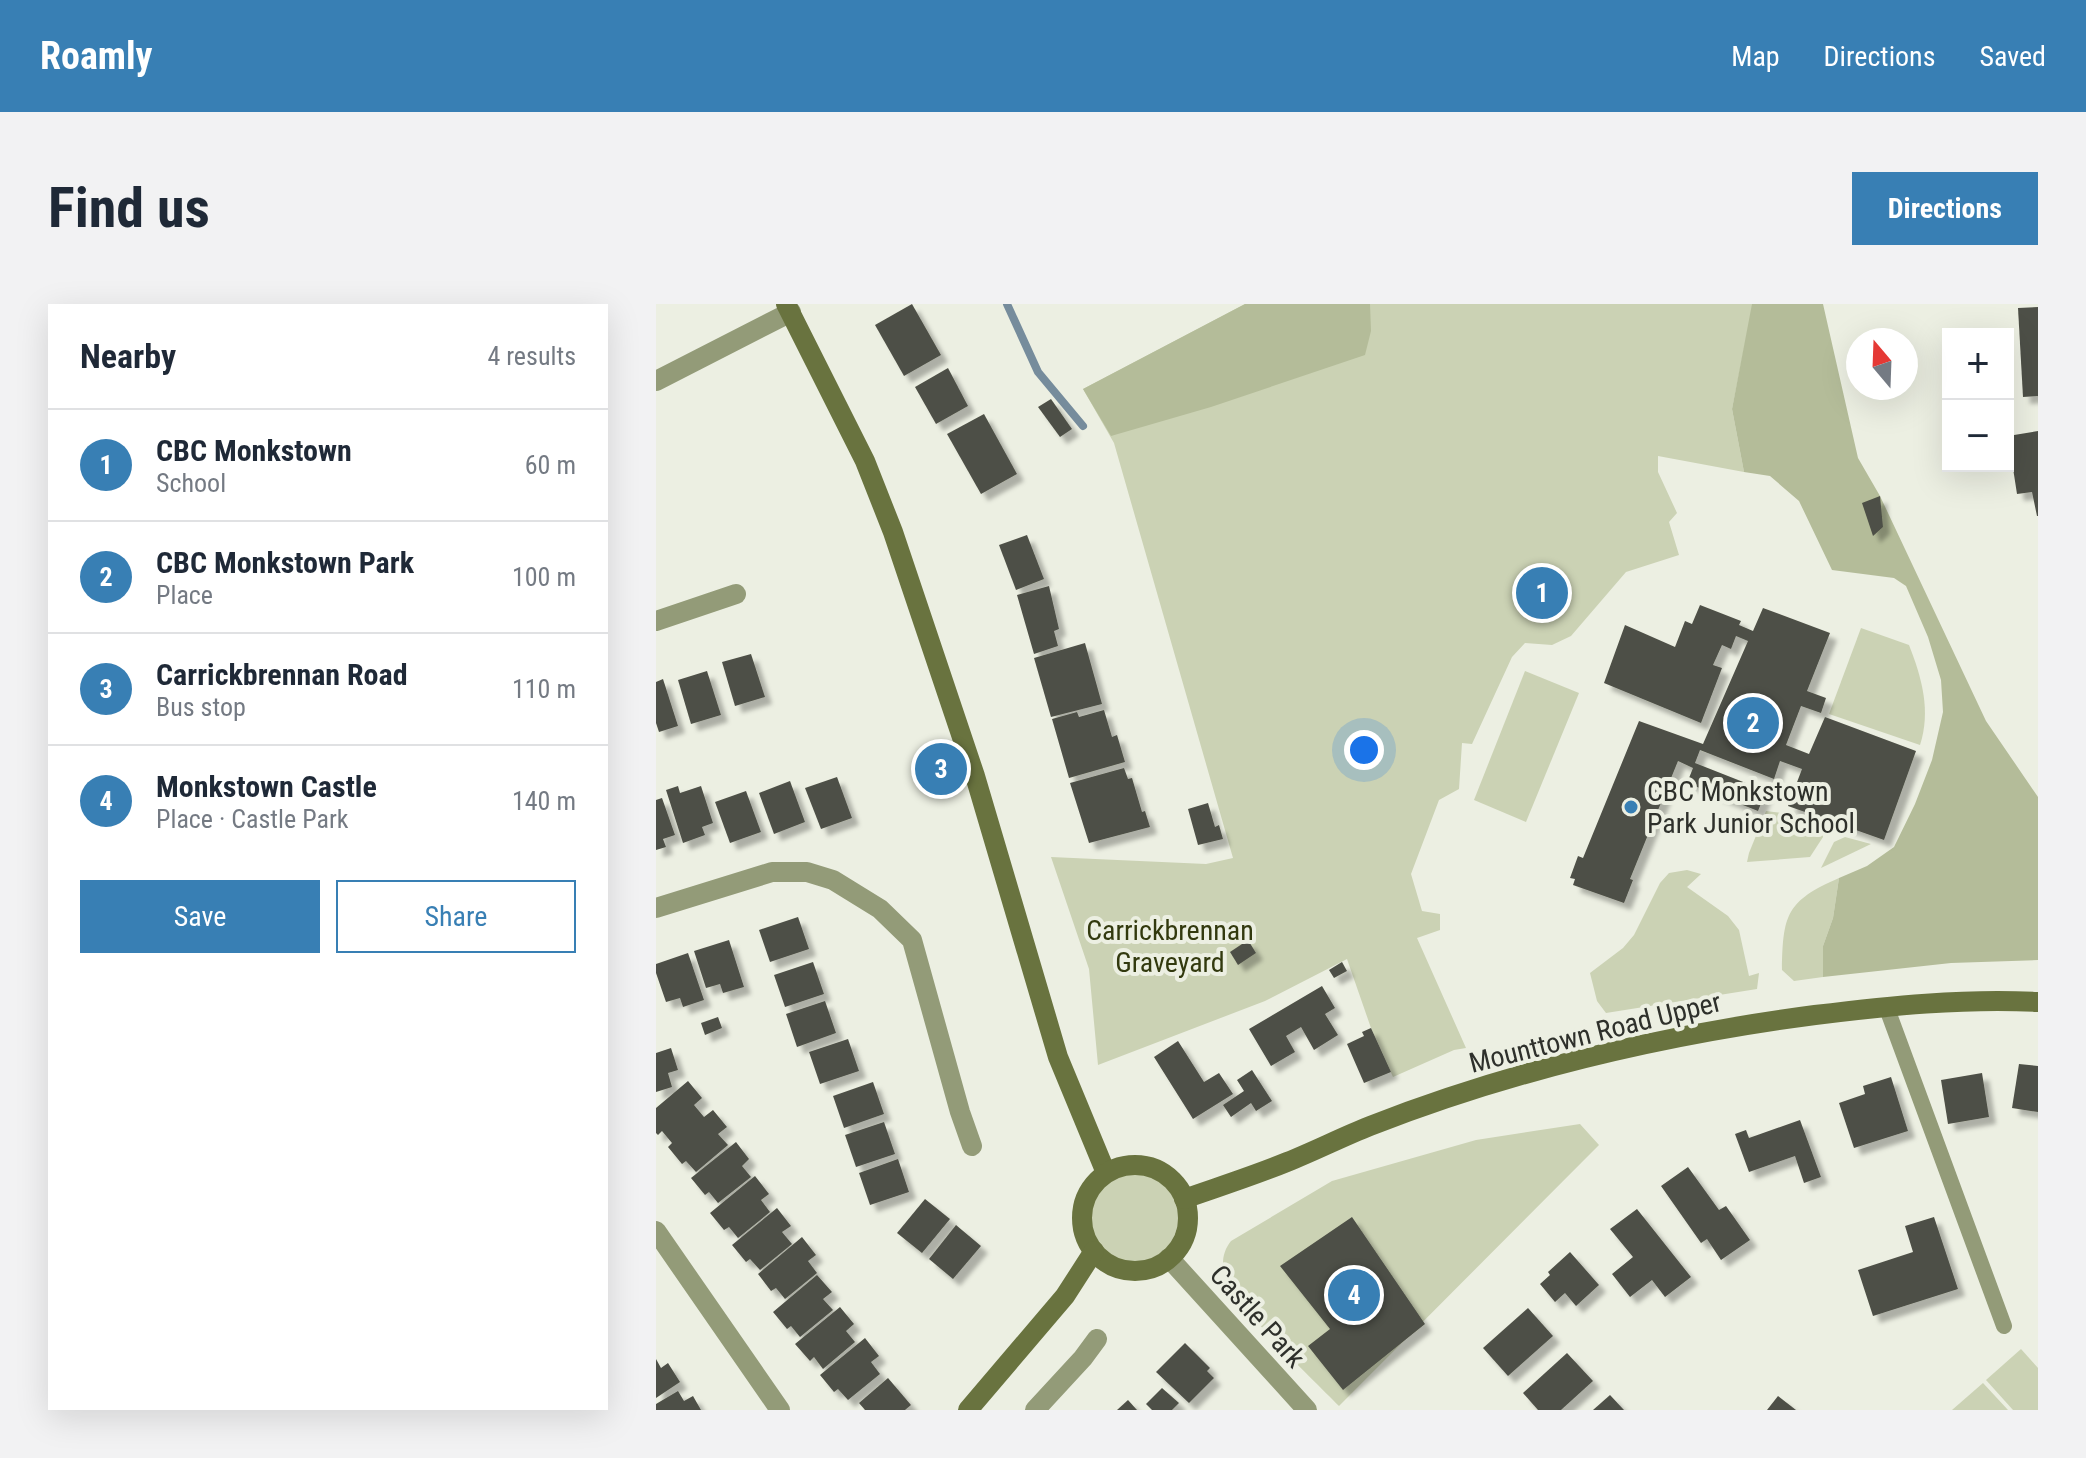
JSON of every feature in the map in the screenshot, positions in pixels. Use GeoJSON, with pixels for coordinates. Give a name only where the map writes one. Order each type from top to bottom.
{"type":"FeatureCollection","features":[{"type":"Feature","properties":{"kind":"main road"},"geometry":{"type":"LineString","coordinates":[[789,308],[865,461],[893,532],[975,776],[1058,1057],[1106,1173]]}},
{"type":"Feature","properties":{"kind":"main road","name":"Mounttown Road Upper"},"geometry":{"type":"LineString","coordinates":[[1184,1199],[1283,1164],[1371,1126],[1565,1063],[1706,1030],[1886,1006],[2038,1002]]}},
{"type":"Feature","properties":{"kind":"main road"},"geometry":{"type":"LineString","coordinates":[[1125,1166],[1148,1167],[1174,1182],[1184,1199],[1188,1223],[1183,1240],[1169,1258],[1156,1266],[1135,1271],[1112,1266],[1094,1251],[1083,1230],[1083,1206],[1088,1194],[1106,1173],[1125,1166]]}},
{"type":"Feature","properties":{"kind":"main road"},"geometry":{"type":"LineString","coordinates":[[968,1410],[1065,1296],[1094,1251]]}},
{"type":"Feature","properties":{"kind":"street"},"geometry":{"type":"LineString","coordinates":[[656,381],[789,308]]}},
{"type":"Feature","properties":{"kind":"street"},"geometry":{"type":"LineString","coordinates":[[656,621],[736,594]]}},
{"type":"Feature","properties":{"kind":"street"},"geometry":{"type":"LineString","coordinates":[[656,908],[772,872],[807,872],[833,880],[880,909],[912,940],[972,1146]]}},
{"type":"Feature","properties":{"kind":"street"},"geometry":{"type":"LineString","coordinates":[[656,1231],[780,1410]]}},
{"type":"Feature","properties":{"kind":"street","name":"Castle Park"},"geometry":{"type":"LineString","coordinates":[[1169,1258],[1307,1410]]}},
{"type":"Feature","properties":{"kind":"street"},"geometry":{"type":"LineString","coordinates":[[1035,1410],[1097,1339]]}},
{"type":"Feature","properties":{"kind":"lane"},"geometry":{"type":"LineString","coordinates":[[1886,1006],[2004,1326]]}},
{"type":"Feature","properties":{"kind":"green space","name":"Carrickbrennan Graveyard"},"geometry":{"type":"Polygon","coordinates":[[[1245,304],[1753,304],[1732,409],[1744,472],[1658,456],[1658,472],[1677,513],[1669,522],[1679,555],[1626,572],[1571,636],[1552,645],[1525,643],[1512,657],[1472,744],[1462,743],[1459,789],[1439,800],[1411,874],[1422,911],[1440,914],[1440,930],[1417,938],[1466,1048],[1454,1050],[1393,1077],[1371,1028],[1347,959],[1265,1001],[1098,1065],[1089,969],[1051,857],[1206,864],[1233,858],[1114,443],[1083,389],[1245,304]]]}},
{"type":"Feature","properties":{"kind":"green space"},"geometry":{"type":"Polygon","coordinates":[[[1245,304],[1370,304],[1371,331],[1365,355],[1211,407],[1111,436],[1083,389],[1245,304]]]}},
{"type":"Feature","properties":{"kind":"green space"},"geometry":{"type":"Polygon","coordinates":[[[1752,304],[1823,304],[1858,458],[1880,496],[1986,721],[2038,797],[2038,960],[1951,963],[1823,977],[1823,946],[1833,918],[1839,878],[1867,866],[1894,847],[1932,760],[1943,712],[1941,680],[1928,637],[1906,586],[1894,578],[1832,570],[1799,501],[1770,476],[1744,472],[1732,409],[1752,304]]]}},
{"type":"Feature","properties":{"kind":"green space"},"geometry":{"type":"Polygon","coordinates":[[[1861,628],[1909,645],[1924,695],[1925,720],[1920,745],[1829,714],[1861,628]]]}},
{"type":"Feature","properties":{"kind":"green space"},"geometry":{"type":"Polygon","coordinates":[[[1525,671],[1579,693],[1526,822],[1474,800],[1525,671]]]}},
{"type":"Feature","properties":{"kind":"green space"},"geometry":{"type":"Polygon","coordinates":[[[1766,811],[1821,825],[1823,837],[1810,857],[1747,862],[1766,811]]]}},
{"type":"Feature","properties":{"kind":"green space"},"geometry":{"type":"Polygon","coordinates":[[[1845,837],[1871,844],[1821,868],[1834,842],[1845,837]]]}},
{"type":"Feature","properties":{"kind":"green space"},"geometry":{"type":"Polygon","coordinates":[[[1687,870],[1701,874],[1687,887],[1728,916],[1739,930],[1749,976],[1759,973],[1757,989],[1606,1013],[1597,1001],[1590,973],[1623,948],[1634,935],[1660,883],[1669,873],[1687,870]]]}},
{"type":"Feature","properties":{"kind":"green space"},"geometry":{"type":"Polygon","coordinates":[[[1839,878],[1833,918],[1823,946],[1823,977],[1794,981],[1782,970],[1786,923],[1791,912],[1808,894],[1839,878]]]}},
{"type":"Feature","properties":{"kind":"green space"},"geometry":{"type":"Polygon","coordinates":[[[1580,1124],[1599,1145],[1339,1406],[1258,1323],[1231,1289],[1225,1276],[1224,1257],[1231,1241],[1332,1181],[1476,1140],[1580,1124]]]}},
{"type":"Feature","properties":{"kind":"green space"},"geometry":{"type":"Polygon","coordinates":[[[1134,1174],[1151,1178],[1165,1187],[1174,1201],[1178,1218],[1174,1235],[1165,1249],[1151,1258],[1134,1262],[1117,1258],[1103,1249],[1094,1235],[1090,1218],[1094,1201],[1103,1187],[1117,1178],[1134,1174]]]}},
{"type":"Feature","properties":{"kind":"green space"},"geometry":{"type":"Polygon","coordinates":[[[2021,1349],[2038,1368],[2038,1410],[2013,1410],[1986,1380],[2021,1349]]]}},
{"type":"Feature","properties":{"kind":"green space"},"geometry":{"type":"Polygon","coordinates":[[[1983,1383],[2008,1410],[1952,1410],[1983,1383]]]}},
{"type":"Feature","properties":{"kind":"building"},"geometry":{"type":"Polygon","coordinates":[[[912,304],[941,355],[904,376],[875,325],[912,304]]]}},
{"type":"Feature","properties":{"kind":"building"},"geometry":{"type":"Polygon","coordinates":[[[2038,307],[2038,396],[2023,397],[2018,308],[2038,307]]]}},
{"type":"Feature","properties":{"kind":"building"},"geometry":{"type":"Polygon","coordinates":[[[948,368],[968,406],[936,424],[915,387],[948,368]]]}},
{"type":"Feature","properties":{"kind":"building"},"geometry":{"type":"Polygon","coordinates":[[[1051,399],[1072,429],[1060,437],[1038,407],[1051,399]]]}},
{"type":"Feature","properties":{"kind":"building"},"geometry":{"type":"Polygon","coordinates":[[[984,414],[1017,474],[981,494],[947,434],[984,414]]]}},
{"type":"Feature","properties":{"kind":"building"},"geometry":{"type":"Polygon","coordinates":[[[2038,431],[2038,516],[2032,492],[2017,494],[2014,435],[2038,431]]]}},
{"type":"Feature","properties":{"kind":"building"},"geometry":{"type":"Polygon","coordinates":[[[1880,496],[1883,527],[1873,536],[1862,503],[1880,496]]]}},
{"type":"Feature","properties":{"kind":"building"},"geometry":{"type":"Polygon","coordinates":[[[1027,535],[1044,579],[1016,590],[999,545],[1027,535]]]}},
{"type":"Feature","properties":{"kind":"building"},"geometry":{"type":"Polygon","coordinates":[[[1049,586],[1059,629],[1054,631],[1058,646],[1034,654],[1017,595],[1049,586]]]}},
{"type":"Feature","properties":{"kind":"building"},"geometry":{"type":"Polygon","coordinates":[[[1700,605],[1741,621],[1739,625],[1753,631],[1763,608],[1830,633],[1807,691],[1826,698],[1821,713],[1801,706],[1786,745],[1809,754],[1825,717],[1916,751],[1884,840],[1788,806],[1802,769],[1780,761],[1774,779],[1700,750],[1695,763],[1766,791],[1758,811],[1687,783],[1693,768],[1678,761],[1630,879],[1633,880],[1624,903],[1573,885],[1575,879],[1570,878],[1578,856],[1583,858],[1639,721],[1703,744],[1748,641],[1736,636],[1731,649],[1722,645],[1713,665],[1722,668],[1701,723],[1604,683],[1625,625],[1675,647],[1685,621],[1692,624],[1700,605]]]}},
{"type":"Feature","properties":{"kind":"building"},"geometry":{"type":"Polygon","coordinates":[[[1085,643],[1102,704],[1051,717],[1034,658],[1085,643]]]}},
{"type":"Feature","properties":{"kind":"building"},"geometry":{"type":"Polygon","coordinates":[[[751,654],[765,697],[735,706],[722,662],[751,654]]]}},
{"type":"Feature","properties":{"kind":"building"},"geometry":{"type":"Polygon","coordinates":[[[707,671],[721,715],[691,724],[678,680],[707,671]]]}},
{"type":"Feature","properties":{"kind":"building"},"geometry":{"type":"Polygon","coordinates":[[[663,679],[678,726],[659,732],[656,723],[656,682],[663,679]]]}},
{"type":"Feature","properties":{"kind":"building"},"geometry":{"type":"Polygon","coordinates":[[[1104,710],[1112,737],[1117,735],[1125,762],[1069,778],[1052,719],[1077,712],[1079,717],[1104,710]]]}},
{"type":"Feature","properties":{"kind":"building"},"geometry":{"type":"Polygon","coordinates":[[[1124,768],[1128,779],[1132,778],[1150,827],[1089,843],[1070,783],[1124,768]]]}},
{"type":"Feature","properties":{"kind":"building"},"geometry":{"type":"Polygon","coordinates":[[[837,777],[852,818],[821,829],[805,788],[837,777]]]}},
{"type":"Feature","properties":{"kind":"building"},"geometry":{"type":"Polygon","coordinates":[[[790,781],[805,822],[774,834],[759,793],[790,781]]]}},
{"type":"Feature","properties":{"kind":"building"},"geometry":{"type":"Polygon","coordinates":[[[678,786],[680,793],[701,786],[713,823],[702,827],[705,835],[683,843],[666,790],[678,786]]]}},
{"type":"Feature","properties":{"kind":"building"},"geometry":{"type":"Polygon","coordinates":[[[746,791],[761,832],[730,843],[715,802],[746,791]]]}},
{"type":"Feature","properties":{"kind":"building"},"geometry":{"type":"Polygon","coordinates":[[[662,798],[675,835],[663,839],[666,847],[656,850],[656,800],[662,798]]]}},
{"type":"Feature","properties":{"kind":"building"},"geometry":{"type":"Polygon","coordinates":[[[1208,803],[1215,827],[1219,825],[1223,839],[1198,845],[1188,809],[1208,803]]]}},
{"type":"Feature","properties":{"kind":"building"},"geometry":{"type":"Polygon","coordinates":[[[798,917],[809,949],[770,962],[759,930],[798,917]]]}},
{"type":"Feature","properties":{"kind":"building"},"geometry":{"type":"Polygon","coordinates":[[[729,940],[744,987],[723,993],[720,984],[706,988],[694,951],[729,940]]]}},
{"type":"Feature","properties":{"kind":"building"},"geometry":{"type":"Polygon","coordinates":[[[1248,940],[1256,953],[1238,965],[1230,952],[1248,940]]]}},
{"type":"Feature","properties":{"kind":"building"},"geometry":{"type":"Polygon","coordinates":[[[688,953],[704,1000],[683,1007],[680,998],[666,1002],[656,964],[688,953]]]}},
{"type":"Feature","properties":{"kind":"building"},"geometry":{"type":"Polygon","coordinates":[[[813,962],[824,994],[785,1007],[774,975],[813,962]]]}},
{"type":"Feature","properties":{"kind":"building"},"geometry":{"type":"Polygon","coordinates":[[[1342,962],[1347,971],[1334,978],[1329,970],[1342,962]]]}},
{"type":"Feature","properties":{"kind":"building"},"geometry":{"type":"Polygon","coordinates":[[[1322,986],[1335,1008],[1325,1014],[1338,1035],[1314,1050],[1301,1027],[1286,1036],[1295,1052],[1271,1066],[1249,1029],[1322,986]]]}},
{"type":"Feature","properties":{"kind":"building"},"geometry":{"type":"Polygon","coordinates":[[[825,1001],[836,1033],[797,1047],[786,1014],[825,1001]]]}},
{"type":"Feature","properties":{"kind":"building"},"geometry":{"type":"Polygon","coordinates":[[[718,1017],[722,1028],[705,1035],[701,1023],[718,1017]]]}},
{"type":"Feature","properties":{"kind":"building"},"geometry":{"type":"Polygon","coordinates":[[[1371,1028],[1391,1072],[1364,1083],[1347,1044],[1364,1036],[1362,1032],[1371,1028]]]}},
{"type":"Feature","properties":{"kind":"building"},"geometry":{"type":"Polygon","coordinates":[[[848,1039],[859,1071],[820,1084],[809,1052],[848,1039]]]}},
{"type":"Feature","properties":{"kind":"building"},"geometry":{"type":"Polygon","coordinates":[[[1178,1041],[1204,1082],[1219,1073],[1233,1094],[1193,1119],[1154,1057],[1178,1041]]]}},
{"type":"Feature","properties":{"kind":"building"},"geometry":{"type":"Polygon","coordinates":[[[671,1048],[678,1070],[668,1073],[672,1087],[656,1092],[656,1053],[671,1048]]]}},
{"type":"Feature","properties":{"kind":"building"},"geometry":{"type":"Polygon","coordinates":[[[2019,1064],[2038,1066],[2038,1112],[2012,1108],[2019,1064]]]}},
{"type":"Feature","properties":{"kind":"building"},"geometry":{"type":"Polygon","coordinates":[[[1252,1070],[1272,1101],[1256,1111],[1251,1103],[1231,1117],[1223,1105],[1244,1091],[1237,1080],[1252,1070]]]}},
{"type":"Feature","properties":{"kind":"building"},"geometry":{"type":"Polygon","coordinates":[[[1982,1073],[1989,1117],[1948,1124],[1941,1080],[1982,1073]]]}},
{"type":"Feature","properties":{"kind":"building"},"geometry":{"type":"Polygon","coordinates":[[[1891,1077],[1908,1131],[1854,1148],[1839,1103],[1865,1094],[1863,1086],[1891,1077]]]}},
{"type":"Feature","properties":{"kind":"building"},"geometry":{"type":"Polygon","coordinates":[[[688,1081],[702,1098],[694,1105],[704,1117],[713,1110],[727,1127],[718,1134],[728,1145],[696,1172],[686,1161],[682,1164],[668,1147],[672,1143],[662,1131],[658,1135],[656,1133],[656,1108],[688,1081]]]}},
{"type":"Feature","properties":{"kind":"building"},"geometry":{"type":"Polygon","coordinates":[[[873,1082],[884,1114],[844,1128],[833,1096],[873,1082]]]}},
{"type":"Feature","properties":{"kind":"building"},"geometry":{"type":"Polygon","coordinates":[[[1800,1120],[1821,1177],[1804,1183],[1795,1156],[1749,1172],[1735,1134],[1746,1130],[1749,1138],[1800,1120]]]}},
{"type":"Feature","properties":{"kind":"building"},"geometry":{"type":"Polygon","coordinates":[[[884,1122],[895,1154],[856,1167],[845,1135],[884,1122]]]}},
{"type":"Feature","properties":{"kind":"building"},"geometry":{"type":"Polygon","coordinates":[[[736,1142],[749,1159],[742,1166],[751,1177],[718,1203],[709,1192],[705,1195],[691,1178],[736,1142]]]}},
{"type":"Feature","properties":{"kind":"building"},"geometry":{"type":"Polygon","coordinates":[[[898,1159],[909,1192],[870,1205],[859,1173],[898,1159]]]}},
{"type":"Feature","properties":{"kind":"building"},"geometry":{"type":"Polygon","coordinates":[[[1688,1167],[1719,1210],[1726,1206],[1750,1240],[1721,1260],[1707,1239],[1701,1243],[1661,1186],[1688,1167]]]}},
{"type":"Feature","properties":{"kind":"building"},"geometry":{"type":"Polygon","coordinates":[[[755,1176],[769,1194],[761,1200],[770,1212],[738,1238],[729,1227],[724,1230],[710,1213],[755,1176]]]}},
{"type":"Feature","properties":{"kind":"building"},"geometry":{"type":"Polygon","coordinates":[[[925,1199],[950,1219],[922,1253],[897,1233],[925,1199]]]}},
{"type":"Feature","properties":{"kind":"building"},"geometry":{"type":"Polygon","coordinates":[[[777,1208],[791,1226],[782,1232],[792,1244],[760,1270],[750,1259],[746,1262],[732,1245],[777,1208]]]}},
{"type":"Feature","properties":{"kind":"building"},"geometry":{"type":"Polygon","coordinates":[[[1637,1209],[1691,1277],[1665,1297],[1652,1280],[1630,1297],[1612,1274],[1633,1257],[1610,1229],[1637,1209]]]}},
{"type":"Feature","properties":{"kind":"building"},"geometry":{"type":"Polygon","coordinates":[[[1352,1217],[1425,1324],[1343,1390],[1308,1346],[1330,1329],[1280,1266],[1352,1217]]]}},
{"type":"Feature","properties":{"kind":"building"},"geometry":{"type":"Polygon","coordinates":[[[1934,1217],[1958,1289],[1873,1316],[1858,1270],[1913,1252],[1905,1226],[1934,1217]]]}},
{"type":"Feature","properties":{"kind":"building"},"geometry":{"type":"Polygon","coordinates":[[[956,1225],[981,1246],[953,1279],[929,1259],[956,1225]]]}},
{"type":"Feature","properties":{"kind":"building"},"geometry":{"type":"Polygon","coordinates":[[[802,1237],[816,1255],[808,1261],[817,1273],[785,1299],[776,1288],[771,1291],[758,1274],[802,1237]]]}},
{"type":"Feature","properties":{"kind":"building"},"geometry":{"type":"Polygon","coordinates":[[[1570,1252],[1599,1285],[1576,1306],[1565,1293],[1555,1302],[1540,1284],[1570,1252]]]}},
{"type":"Feature","properties":{"kind":"building"},"geometry":{"type":"Polygon","coordinates":[[[817,1275],[832,1292],[823,1299],[833,1310],[800,1337],[791,1326],[787,1329],[773,1312],[817,1275]]]}},
{"type":"Feature","properties":{"kind":"building"},"geometry":{"type":"Polygon","coordinates":[[[840,1307],[854,1324],[846,1331],[855,1342],[823,1369],[814,1357],[810,1361],[795,1344],[840,1307]]]}},
{"type":"Feature","properties":{"kind":"building"},"geometry":{"type":"Polygon","coordinates":[[[1528,1308],[1553,1336],[1508,1376],[1483,1348],[1528,1308]]]}},
{"type":"Feature","properties":{"kind":"building"},"geometry":{"type":"Polygon","coordinates":[[[865,1338],[879,1356],[871,1362],[880,1374],[848,1400],[838,1389],[834,1392],[820,1375],[865,1338]]]}},
{"type":"Feature","properties":{"kind":"building"},"geometry":{"type":"Polygon","coordinates":[[[1185,1343],[1210,1368],[1207,1371],[1214,1378],[1189,1403],[1156,1372],[1185,1343]]]}},
{"type":"Feature","properties":{"kind":"building"},"geometry":{"type":"Polygon","coordinates":[[[1567,1353],[1593,1381],[1561,1410],[1538,1410],[1523,1393],[1567,1353]]]}},
{"type":"Feature","properties":{"kind":"building"},"geometry":{"type":"Polygon","coordinates":[[[656,1359],[661,1368],[668,1363],[680,1382],[656,1398],[656,1359]]]}},
{"type":"Feature","properties":{"kind":"building"},"geometry":{"type":"Polygon","coordinates":[[[888,1378],[911,1405],[905,1410],[865,1410],[859,1403],[888,1378]]]}},
{"type":"Feature","properties":{"kind":"building"},"geometry":{"type":"Polygon","coordinates":[[[1162,1388],[1179,1403],[1172,1410],[1152,1410],[1146,1404],[1162,1388]]]}},
{"type":"Feature","properties":{"kind":"building"},"geometry":{"type":"Polygon","coordinates":[[[678,1391],[684,1401],[693,1396],[701,1410],[656,1410],[656,1404],[678,1391]]]}},
{"type":"Feature","properties":{"kind":"building"},"geometry":{"type":"Polygon","coordinates":[[[1610,1395],[1624,1410],[1593,1410],[1610,1395]]]}},
{"type":"Feature","properties":{"kind":"building"},"geometry":{"type":"Polygon","coordinates":[[[1778,1396],[1796,1410],[1767,1410],[1778,1396]]]}},
{"type":"Feature","properties":{"kind":"building"},"geometry":{"type":"Polygon","coordinates":[[[1128,1400],[1137,1410],[1117,1410],[1128,1400]]]}},
{"type":"Feature","properties":{"kind":"waterway"},"geometry":{"type":"LineString","coordinates":[[1007,304],[1038,372],[1083,426]]}},
{"type":"Feature","properties":{"kind":"place","name":"CBC Monkstown"},"geometry":{"type":"Point","coordinates":[1542,593]}},
{"type":"Feature","properties":{"kind":"place","name":"CBC Monkstown Park"},"geometry":{"type":"Point","coordinates":[1753,723]}},
{"type":"Feature","properties":{"kind":"place","name":"Carrickbrennan Road"},"geometry":{"type":"Point","coordinates":[941,769]}},
{"type":"Feature","properties":{"kind":"place","name":"CBC Monkstown Park Junior School"},"geometry":{"type":"Point","coordinates":[1631,807]}},
{"type":"Feature","properties":{"kind":"place","name":"Monkstown Castle"},"geometry":{"type":"Point","coordinates":[1354,1295]}}]}
